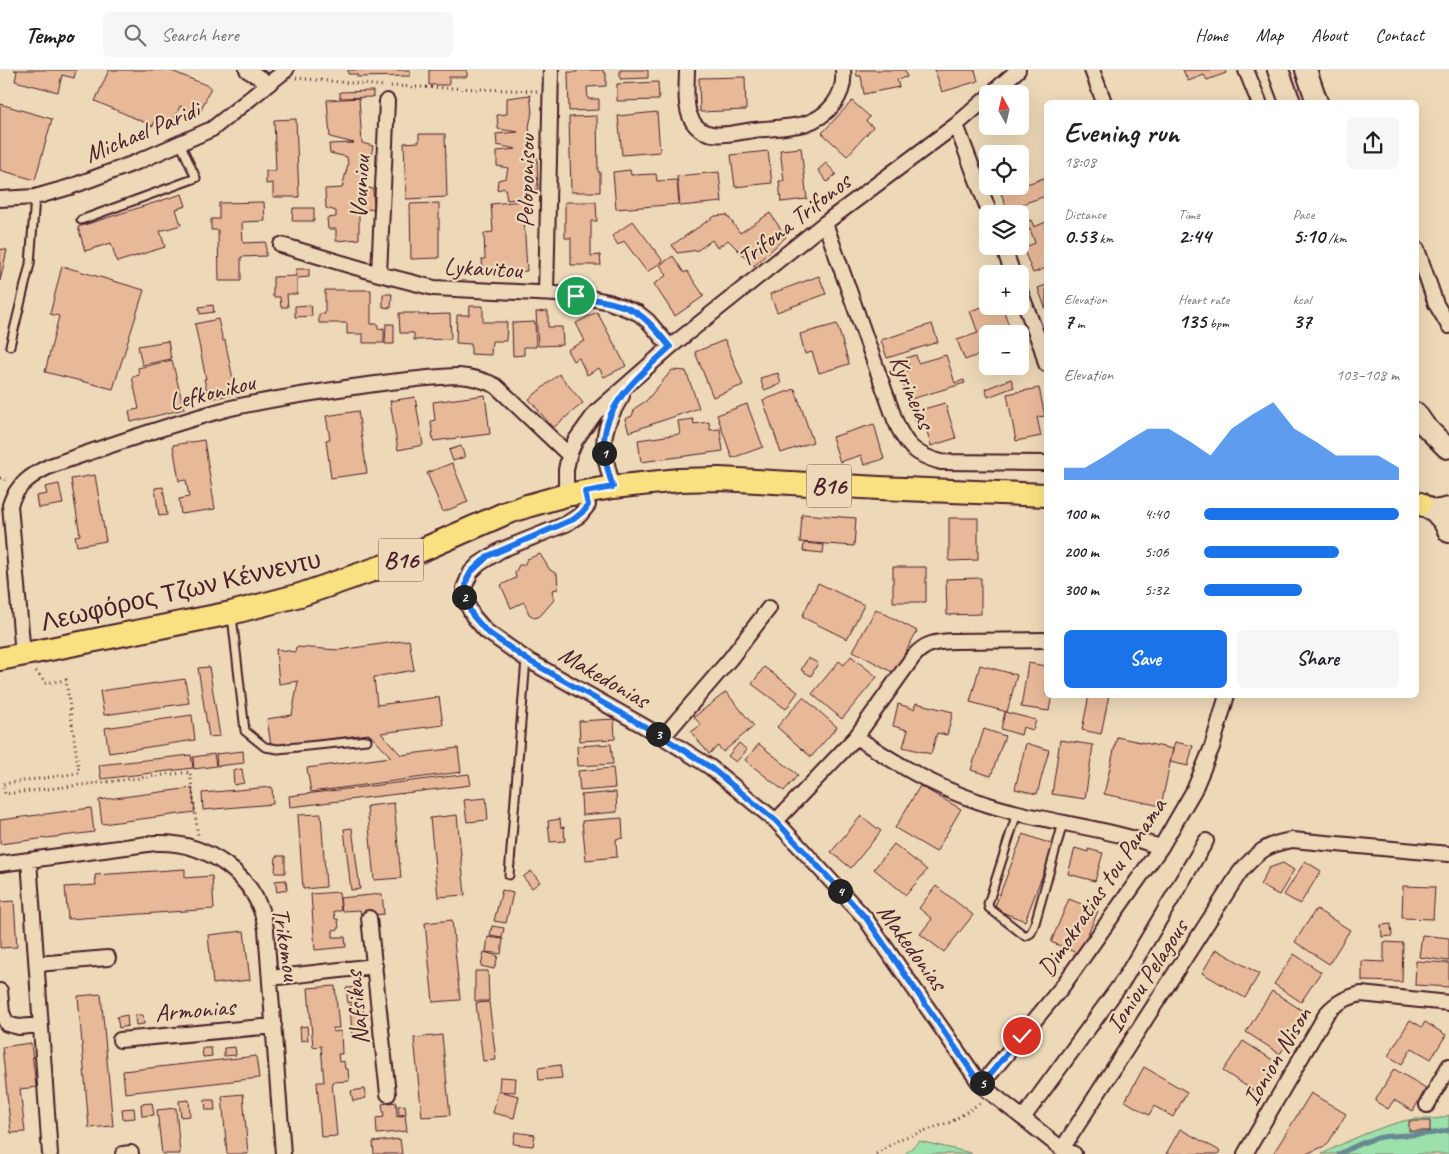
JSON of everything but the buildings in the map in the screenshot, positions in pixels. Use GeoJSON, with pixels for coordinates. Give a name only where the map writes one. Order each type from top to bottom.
{"type":"FeatureCollection","features":[{"type":"Feature","properties":{"kind":"main road"},"geometry":{"type":"LineString","coordinates":[[1278,70],[1289,100]]}},
{"type":"Feature","properties":{"kind":"main road"},"geometry":{"type":"LineString","coordinates":[[1306,70],[1316,100]]}},
{"type":"Feature","properties":{"kind":"main road"},"geometry":{"type":"LineString","coordinates":[[1419,417],[1433,435],[1448,449]]}},
{"type":"Feature","properties":{"kind":"main road"},"geometry":{"type":"LineString","coordinates":[[1419,443],[1432,442],[1448,449]]}},
{"type":"Feature","properties":{"kind":"main road","name":"Λεωφόρος Τζων Κέννεντυ"},"geometry":{"type":"LineString","coordinates":[[0,659],[231,613],[300,595],[337,584],[390,564],[506,513],[575,493],[613,487],[720,478],[879,488],[1044,495]]}},
{"type":"Feature","properties":{"kind":"main road"},"geometry":{"type":"LineString","coordinates":[[1427,506],[1443,521],[1449,532]]}},
{"type":"Feature","properties":{"kind":"street"},"geometry":{"type":"LineString","coordinates":[[247,70],[277,77]]}},
{"type":"Feature","properties":{"kind":"street","name":"Peloponisou"},"geometry":{"type":"LineString","coordinates":[[546,293],[551,70]]}},
{"type":"Feature","properties":{"kind":"street"},"geometry":{"type":"LineString","coordinates":[[687,70],[688,110],[691,119],[695,126],[707,133],[717,134],[796,126],[814,120],[828,110],[837,100],[844,85],[843,70]]}},
{"type":"Feature","properties":{"kind":"street"},"geometry":{"type":"LineString","coordinates":[[1001,85],[1018,70]]}},
{"type":"Feature","properties":{"kind":"street"},"geometry":{"type":"LineString","coordinates":[[1092,70],[1103,100]]}},
{"type":"Feature","properties":{"kind":"street"},"geometry":{"type":"LineString","coordinates":[[1246,70],[1258,100]]}},
{"type":"Feature","properties":{"kind":"street","name":"Michael Paridi"},"geometry":{"type":"LineString","coordinates":[[0,199],[35,197],[70,186],[120,168],[212,129],[277,77]]}},
{"type":"Feature","properties":{"kind":"street","name":"Vouniou"},"geometry":{"type":"LineString","coordinates":[[379,274],[386,101]]}},
{"type":"Feature","properties":{"kind":"street","name":"Trifona Trifonos"},"geometry":{"type":"LineString","coordinates":[[575,493],[566,470],[569,455],[575,441],[596,412],[670,347],[825,223],[979,105]]}},
{"type":"Feature","properties":{"kind":"street"},"geometry":{"type":"LineString","coordinates":[[956,124],[987,205]]}},
{"type":"Feature","properties":{"kind":"street","name":"Kyrineias"},"geometry":{"type":"LineString","coordinates":[[825,223],[895,420],[908,444],[926,458],[941,462],[1044,463]]}},
{"type":"Feature","properties":{"kind":"street","name":"Lykavitou"},"geometry":{"type":"LineString","coordinates":[[281,245],[434,288],[546,293],[610,302],[628,308],[648,321],[670,347]]}},
{"type":"Feature","properties":{"kind":"street"},"geometry":{"type":"LineString","coordinates":[[1419,254],[1436,304],[1449,326]]}},
{"type":"Feature","properties":{"kind":"street"},"geometry":{"type":"LineString","coordinates":[[1029,312],[1044,348]]}},
{"type":"Feature","properties":{"kind":"street","name":"Lefkonikou"},"geometry":{"type":"LineString","coordinates":[[23,655],[10,505],[15,492],[23,484],[38,472],[50,466],[224,410],[370,384],[452,376],[473,377],[485,380],[496,386],[569,455]]}},
{"type":"Feature","properties":{"kind":"street","name":"Trifona Trifonos"},"geometry":{"type":"LineString","coordinates":[[613,487],[606,462],[604,439],[611,414],[631,383]]}},
{"type":"Feature","properties":{"kind":"street","name":"Makedonias"},"geometry":{"type":"LineString","coordinates":[[575,493],[588,505],[580,515],[562,526],[488,556],[471,572],[467,579],[464,598],[473,616],[486,631],[526,659],[663,737],[710,767],[776,821],[866,918],[981,1085],[1068,1152]]}},
{"type":"Feature","properties":{"kind":"street"},"geometry":{"type":"LineString","coordinates":[[663,737],[745,641],[769,608]]}},
{"type":"Feature","properties":{"kind":"street"},"geometry":{"type":"LineString","coordinates":[[776,821],[856,737],[921,648],[929,644],[948,641],[1044,640]]}},
{"type":"Feature","properties":{"kind":"street","name":"Dimokratias tou Panama"},"geometry":{"type":"LineString","coordinates":[[981,1085],[1062,987],[1160,847],[1194,790],[1212,747],[1226,698]]}},
{"type":"Feature","properties":{"kind":"street"},"geometry":{"type":"LineString","coordinates":[[856,737],[892,761],[975,801],[1017,813],[1125,836],[1160,847]]}},
{"type":"Feature","properties":{"kind":"street"},"geometry":{"type":"LineString","coordinates":[[1023,1118],[1123,981],[1206,841]]}},
{"type":"Feature","properties":{"kind":"street","name":"Ioniou Pelagous"},"geometry":{"type":"LineString","coordinates":[[1068,1152],[1240,872],[1264,847],[1282,841],[1308,841],[1449,854]]}},
{"type":"Feature","properties":{"kind":"street","name":"Trikomou"},"geometry":{"type":"LineString","coordinates":[[0,864],[155,842],[170,842],[200,849],[219,858],[232,868],[256,899],[265,921],[283,1154]]}},
{"type":"Feature","properties":{"kind":"street"},"geometry":{"type":"LineString","coordinates":[[29,860],[50,1154]]}},
{"type":"Feature","properties":{"kind":"street","name":"Nafsikas"},"geometry":{"type":"LineString","coordinates":[[369,918],[388,1094]]}},
{"type":"Feature","properties":{"kind":"street"},"geometry":{"type":"LineString","coordinates":[[37,964],[108,958]]}},
{"type":"Feature","properties":{"kind":"street"},"geometry":{"type":"LineString","coordinates":[[270,978],[375,966]]}},
{"type":"Feature","properties":{"kind":"street"},"geometry":{"type":"LineString","coordinates":[[0,991],[2,1014],[7,1024],[19,1027],[40,1025]]}},
{"type":"Feature","properties":{"kind":"street","name":"Ionion Nison"},"geometry":{"type":"LineString","coordinates":[[1245,1154],[1327,1013],[1335,1004],[1349,997],[1361,994],[1449,1003]]}},
{"type":"Feature","properties":{"kind":"street","name":"Armonias"},"geometry":{"type":"LineString","coordinates":[[120,1040],[274,1026]]}},
{"type":"Feature","properties":{"kind":"street"},"geometry":{"type":"LineString","coordinates":[[1426,1104],[1449,1066]]}},
{"type":"Feature","properties":{"kind":"lane"},"geometry":{"type":"LineString","coordinates":[[81,220],[196,178],[180,143]]}},
{"type":"Feature","properties":{"kind":"lane"},"geometry":{"type":"LineString","coordinates":[[10,346],[30,264],[35,197]]}},
{"type":"Feature","properties":{"kind":"lane"},"geometry":{"type":"LineString","coordinates":[[231,613],[245,731],[265,748],[278,749],[367,740]]}},
{"type":"Feature","properties":{"kind":"lane"},"geometry":{"type":"LineString","coordinates":[[509,875],[526,659]]}},
{"type":"Feature","properties":{"kind":"lane"},"geometry":{"type":"LineString","coordinates":[[1017,813],[988,904],[989,908],[1025,936],[1031,934],[1035,924],[1063,823]]}},
{"type":"Feature","properties":{"kind":"path"},"geometry":{"type":"LineString","coordinates":[[277,77],[391,86],[550,91]]}},
{"type":"Feature","properties":{"kind":"path"},"geometry":{"type":"LineString","coordinates":[[23,655],[46,683],[66,680],[79,773],[3,784],[5,794],[190,772],[200,849]]}},
{"type":"Feature","properties":{"kind":"path"},"geometry":{"type":"LineString","coordinates":[[876,1154],[900,1139],[951,1122],[992,1095]]}},
{"type":"Feature","properties":{"kind":"green space"},"geometry":{"type":"Polygon","coordinates":[[[1449,1115],[1449,1154],[1322,1154],[1386,1126],[1413,1119],[1439,1118],[1449,1115]]]}},
{"type":"Feature","properties":{"kind":"green space"},"geometry":{"type":"Polygon","coordinates":[[[919,1141],[971,1153],[972,1154],[905,1154],[919,1141]]]}},
{"type":"Feature","properties":{"kind":"waterway"},"geometry":{"type":"LineString","coordinates":[[1339,1154],[1377,1138],[1427,1134],[1449,1130]]}},
{"type":"Feature","properties":{"kind":"route"},"geometry":{"type":"LineString","coordinates":[[576,296],[610,302],[638,313],[648,321],[670,347],[631,383],[611,414],[606,427],[604,449],[613,487],[585,492],[588,505],[580,515],[566,524],[488,556],[479,564],[471,572],[464,588],[464,598],[473,616],[486,631],[526,659],[663,737],[710,767],[776,821],[866,918],[981,1085],[1022,1036]]}}]}
